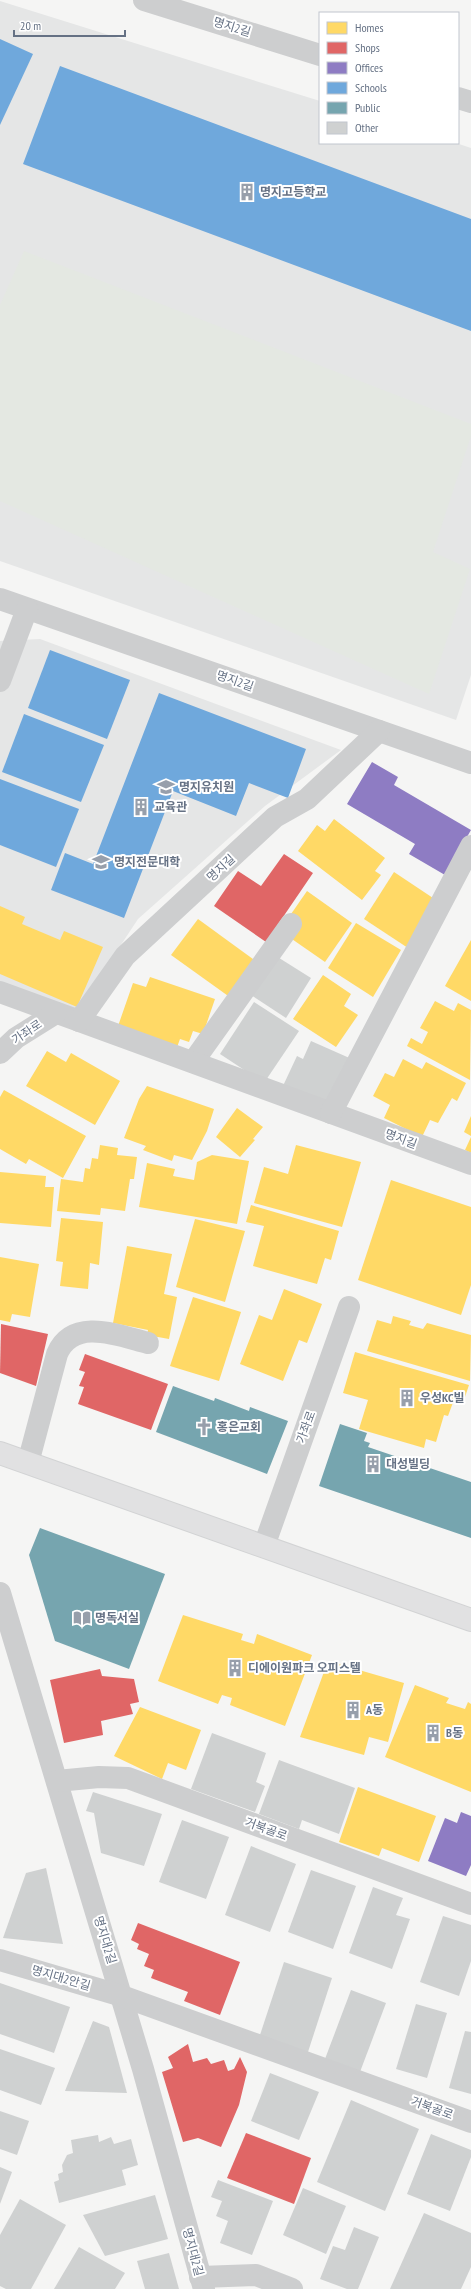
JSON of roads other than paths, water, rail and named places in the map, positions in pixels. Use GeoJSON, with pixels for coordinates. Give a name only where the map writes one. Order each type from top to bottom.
{"type":"FeatureCollection","features":[{"type":"Feature","properties":{"kind":"main road"},"geometry":{"type":"LineString","coordinates":[[0,1453],[471,1620]]}},
{"type":"Feature","properties":{"kind":"street","name":"명지2길"},"geometry":{"type":"LineString","coordinates":[[144,0],[319,55]]}},
{"type":"Feature","properties":{"kind":"street"},"geometry":{"type":"LineString","coordinates":[[459,98],[471,102]]}},
{"type":"Feature","properties":{"kind":"street","name":"명지2길"},"geometry":{"type":"LineString","coordinates":[[0,599],[471,763]]}},
{"type":"Feature","properties":{"kind":"street"},"geometry":{"type":"LineString","coordinates":[[0,681],[27,609]]}},
{"type":"Feature","properties":{"kind":"street","name":"명지길"},"geometry":{"type":"LineString","coordinates":[[80,1021],[125,956],[275,817],[307,799],[379,731]]}},
{"type":"Feature","properties":{"kind":"street"},"geometry":{"type":"LineString","coordinates":[[331,1113],[471,846]]}},
{"type":"Feature","properties":{"kind":"street"},"geometry":{"type":"LineString","coordinates":[[193,1062],[291,924]]}},
{"type":"Feature","properties":{"kind":"street","name":"명지길"},"geometry":{"type":"LineString","coordinates":[[0,992],[471,1164]]}},
{"type":"Feature","properties":{"kind":"street","name":"가좌로"},"geometry":{"type":"LineString","coordinates":[[0,1052],[21,1035],[56,1013]]}},
{"type":"Feature","properties":{"kind":"street","name":"가좌로"},"geometry":{"type":"LineString","coordinates":[[264,1546],[349,1307]]}},
{"type":"Feature","properties":{"kind":"street"},"geometry":{"type":"LineString","coordinates":[[28,1463],[57,1354],[62,1345],[76,1335],[93,1330],[148,1343]]}},
{"type":"Feature","properties":{"kind":"street","name":"명지대2길"},"geometry":{"type":"LineString","coordinates":[[0,1593],[122,1996],[202,2283]]}},
{"type":"Feature","properties":{"kind":"street","name":"거북골로"},"geometry":{"type":"LineString","coordinates":[[57,1781],[99,1777],[128,1778],[471,1904]]}},
{"type":"Feature","properties":{"kind":"street","name":"명지대2안길"},"geometry":{"type":"LineString","coordinates":[[0,1960],[122,1996]]}},
{"type":"Feature","properties":{"kind":"street","name":"거북골로"},"geometry":{"type":"LineString","coordinates":[[122,1996],[471,2122]]}},
{"type":"Feature","properties":{"kind":"street"},"geometry":{"type":"LineString","coordinates":[[202,2283],[256,2275],[292,2289]]}},
{"type":"Feature","properties":{"kind":"place","name":"명지고등학교"},"geometry":{"type":"Point","coordinates":[247,192]}},
{"type":"Feature","properties":{"kind":"place","name":"명지유치원"},"geometry":{"type":"Point","coordinates":[166,787]}},
{"type":"Feature","properties":{"kind":"place","name":"교육관"},"geometry":{"type":"Point","coordinates":[141,807]}},
{"type":"Feature","properties":{"kind":"place","name":"명지전문대학"},"geometry":{"type":"Point","coordinates":[101,862]}},
{"type":"Feature","properties":{"kind":"place","name":"우성KC빌"},"geometry":{"type":"Point","coordinates":[407,1398]}},
{"type":"Feature","properties":{"kind":"place","name":"홍은교회"},"geometry":{"type":"Point","coordinates":[204,1427]}},
{"type":"Feature","properties":{"kind":"place","name":"대성빌딩"},"geometry":{"type":"Point","coordinates":[373,1464]}},
{"type":"Feature","properties":{"kind":"place","name":"명독서실"},"geometry":{"type":"Point","coordinates":[82,1618]}},
{"type":"Feature","properties":{"kind":"place","name":"디에이원파크 오피스텔"},"geometry":{"type":"Point","coordinates":[235,1668]}},
{"type":"Feature","properties":{"kind":"place","name":"A동"},"geometry":{"type":"Point","coordinates":[353,1710]}},
{"type":"Feature","properties":{"kind":"place","name":"B동"},"geometry":{"type":"Point","coordinates":[433,1733]}}]}
